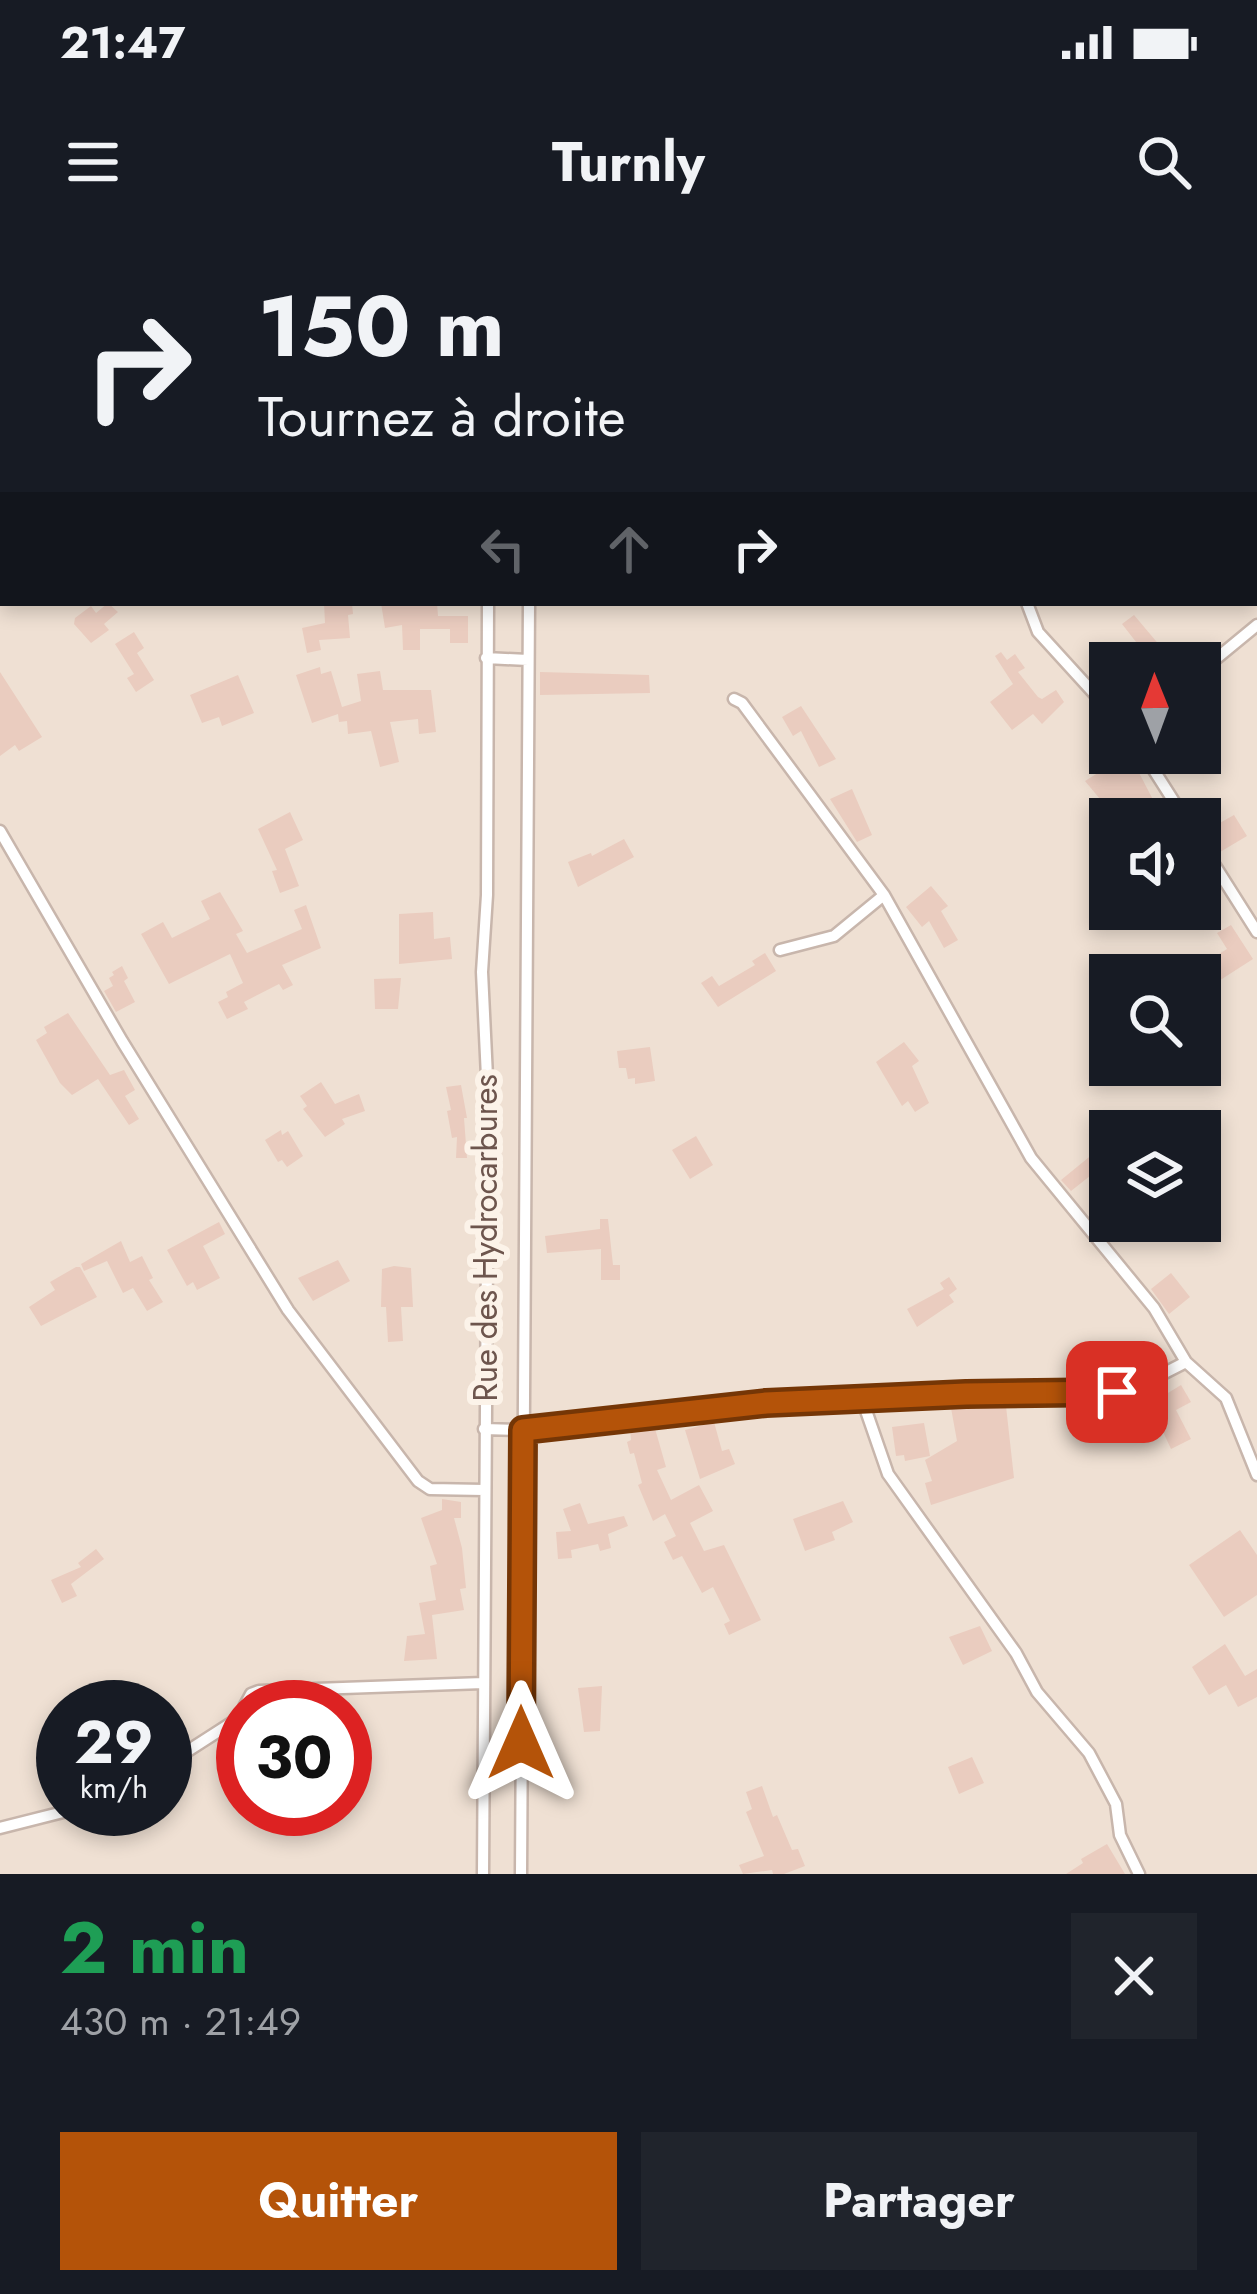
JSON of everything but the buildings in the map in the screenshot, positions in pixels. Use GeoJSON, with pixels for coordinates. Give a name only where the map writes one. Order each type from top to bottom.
{"type":"FeatureCollection","features":[{"type":"Feature","properties":{"kind":"street","name":"Rue des Hydrocarbures"},"geometry":{"type":"LineString","coordinates":[[482,1874],[488,1098],[482,972],[487,895],[488,606]]}},
{"type":"Feature","properties":{"kind":"street"},"geometry":{"type":"LineString","coordinates":[[521,1874],[529,606]]}},
{"type":"Feature","properties":{"kind":"street"},"geometry":{"type":"LineString","coordinates":[[1028,606],[1038,632],[1089,688]]}},
{"type":"Feature","properties":{"kind":"street"},"geometry":{"type":"LineString","coordinates":[[1221,655],[1257,625]]}},
{"type":"Feature","properties":{"kind":"street"},"geometry":{"type":"LineString","coordinates":[[486,658],[528,660]]}},
{"type":"Feature","properties":{"kind":"street"},"geometry":{"type":"LineString","coordinates":[[734,699],[742,703],[884,895],[1031,1157],[1154,1309],[1186,1362],[1226,1398],[1257,1475]]}},
{"type":"Feature","properties":{"kind":"street"},"geometry":{"type":"LineString","coordinates":[[0,830],[122,1041],[288,1310],[418,1481],[430,1489],[484,1490]]}},
{"type":"Feature","properties":{"kind":"street"},"geometry":{"type":"LineString","coordinates":[[1221,875],[1257,932]]}},
{"type":"Feature","properties":{"kind":"street"},"geometry":{"type":"LineString","coordinates":[[780,950],[834,936],[884,895]]}},
{"type":"Feature","properties":{"kind":"street"},"geometry":{"type":"LineString","coordinates":[[484,1429],[523,1430],[766,1403],[1117,1392],[1186,1362]]}},
{"type":"Feature","properties":{"kind":"street"},"geometry":{"type":"LineString","coordinates":[[862,1399],[888,1474],[1016,1653],[1037,1692],[1089,1753],[1116,1804],[1120,1835],[1139,1874]]}},
{"type":"Feature","properties":{"kind":"street"},"geometry":{"type":"LineString","coordinates":[[372,1687],[483,1683]]}},
{"type":"Feature","properties":{"kind":"street"},"geometry":{"type":"LineString","coordinates":[[0,1828],[36,1819]]}},
{"type":"Feature","properties":{"kind":"shaded area"},"geometry":{"type":"Polygon","coordinates":[[[0,606],[1257,606],[1257,1874],[0,1874],[0,606]]]}},
{"type":"Feature","properties":{"kind":"route"},"geometry":{"type":"LineString","coordinates":[[521,1743],[523,1430],[766,1403],[1117,1392]]}}]}
